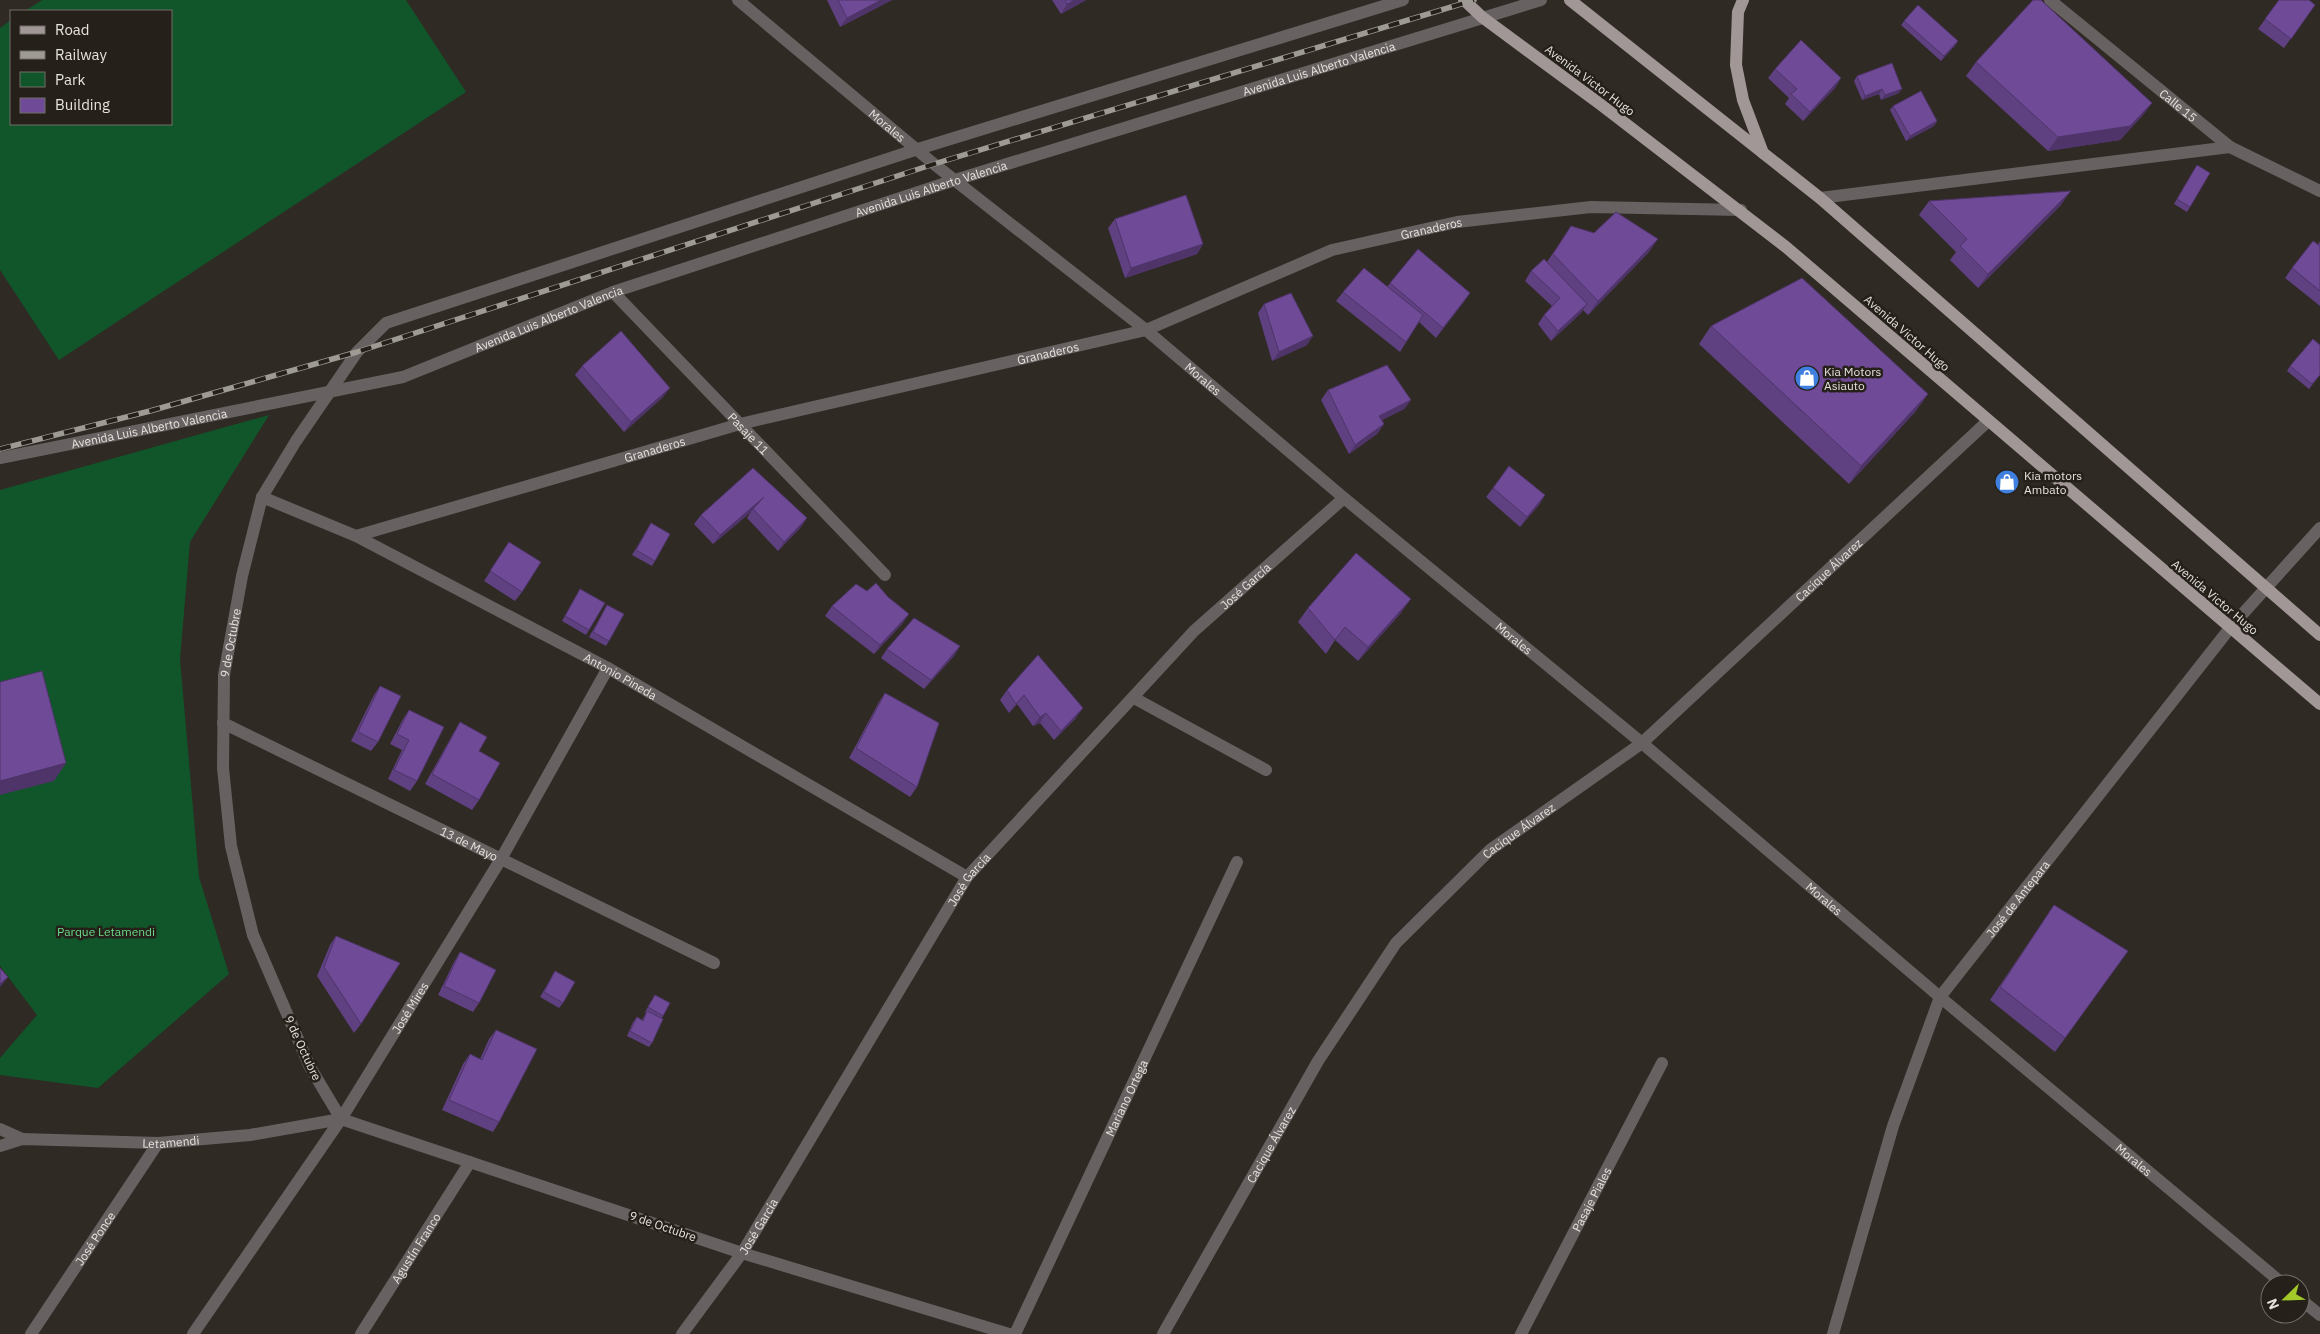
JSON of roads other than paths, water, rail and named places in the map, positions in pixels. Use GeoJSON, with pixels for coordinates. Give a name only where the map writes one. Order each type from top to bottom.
{"type":"FeatureCollection","features":[{"type":"Feature","properties":{"kind":"main road","name":"Avenida Victor Hugo"},"geometry":{"type":"LineString","coordinates":[[1464,0],[1482,17],[1741,210],[2320,704]]}},
{"type":"Feature","properties":{"kind":"main road"},"geometry":{"type":"LineString","coordinates":[[1570,0],[1820,198],[2320,635]]}},
{"type":"Feature","properties":{"kind":"main road"},"geometry":{"type":"LineString","coordinates":[[1743,0],[1738,12],[1736,66],[1743,100],[1763,153]]}},
{"type":"Feature","properties":{"kind":"street","name":"Morales"},"geometry":{"type":"LineString","coordinates":[[738,0],[955,180],[1146,330],[1344,498],[1642,743],[1940,998],[2271,1274]]}},
{"type":"Feature","properties":{"kind":"street"},"geometry":{"type":"LineString","coordinates":[[328,392],[357,352],[386,323],[918,149],[1403,0]]}},
{"type":"Feature","properties":{"kind":"street","name":"Avenida Luis Alberto Valencia"},"geometry":{"type":"LineString","coordinates":[[0,458],[403,377],[613,292],[955,180],[1540,0]]}},
{"type":"Feature","properties":{"kind":"street","name":"Calle 15"},"geometry":{"type":"LineString","coordinates":[[2050,0],[2230,146],[2320,191]]}},
{"type":"Feature","properties":{"kind":"street"},"geometry":{"type":"LineString","coordinates":[[1820,198],[2230,146]]}},
{"type":"Feature","properties":{"kind":"street","name":"Granaderos"},"geometry":{"type":"LineString","coordinates":[[356,536],[740,424],[1146,330],[1332,250],[1457,222],[1591,207],[1741,210]]}},
{"type":"Feature","properties":{"kind":"street","name":"Pasaje 11"},"geometry":{"type":"LineString","coordinates":[[613,292],[885,575]]}},
{"type":"Feature","properties":{"kind":"street","name":"9 de Octubre"},"geometry":{"type":"LineString","coordinates":[[328,392],[262,497],[242,576],[224,675],[223,768],[231,846],[253,934],[310,1067],[341,1119],[742,1253],[1009,1334]]}},
{"type":"Feature","properties":{"kind":"street","name":"Cacique Álvarez"},"geometry":{"type":"LineString","coordinates":[[1163,1334],[1318,1061],[1396,944],[1490,850],[1642,743],[1988,421]]}},
{"type":"Feature","properties":{"kind":"street","name":"Antonio Pineda"},"geometry":{"type":"LineString","coordinates":[[262,497],[356,536],[608,668],[967,877]]}},
{"type":"Feature","properties":{"kind":"street","name":"José García"},"geometry":{"type":"LineString","coordinates":[[682,1334],[742,1253],[967,877],[1194,631],[1344,498]]}},
{"type":"Feature","properties":{"kind":"street","name":"José de Antepara"},"geometry":{"type":"LineString","coordinates":[[1833,1334],[1893,1126],[1940,998],[2230,628],[2320,528]]}},
{"type":"Feature","properties":{"kind":"street","name":"José Mires"},"geometry":{"type":"LineString","coordinates":[[193,1334],[341,1119],[501,859],[608,668]]}},
{"type":"Feature","properties":{"kind":"street"},"geometry":{"type":"LineString","coordinates":[[1134,698],[1266,770]]}},
{"type":"Feature","properties":{"kind":"street","name":"13 de Mayo"},"geometry":{"type":"LineString","coordinates":[[223,722],[714,963]]}},
{"type":"Feature","properties":{"kind":"street","name":"Mariano Ortega"},"geometry":{"type":"LineString","coordinates":[[1015,1334],[1237,862]]}},
{"type":"Feature","properties":{"kind":"street","name":"Pasaje Piales"},"geometry":{"type":"LineString","coordinates":[[1521,1334],[1662,1063]]}},
{"type":"Feature","properties":{"kind":"street","name":"Letamendi"},"geometry":{"type":"LineString","coordinates":[[0,1146],[22,1139],[158,1143],[250,1135],[341,1119]]}},
{"type":"Feature","properties":{"kind":"street"},"geometry":{"type":"LineString","coordinates":[[0,1128],[22,1139]]}},
{"type":"Feature","properties":{"kind":"street","name":"José Ponce"},"geometry":{"type":"LineString","coordinates":[[31,1334],[158,1143]]}},
{"type":"Feature","properties":{"kind":"street","name":"Agustín Franco"},"geometry":{"type":"LineString","coordinates":[[361,1334],[470,1162]]}},
{"type":"Feature","properties":{"kind":"street"},"geometry":{"type":"LineString","coordinates":[[2310,1306],[2320,1315]]}},
{"type":"Feature","properties":{"kind":"railway"},"geometry":{"type":"LineString","coordinates":[[0,449],[150,411],[357,352],[934,164],[1474,0]]}},
{"type":"Feature","properties":{"kind":"place","name":"Kia Motors Asiauto"},"geometry":{"type":"Point","coordinates":[1807,378]}},
{"type":"Feature","properties":{"kind":"place","name":"Kia motors Ambato"},"geometry":{"type":"Point","coordinates":[2007,482]}},
{"type":"Feature","properties":{"kind":"park label","name":"Parque Letamendi"},"geometry":{"type":"Point","coordinates":[106,931]}}]}
